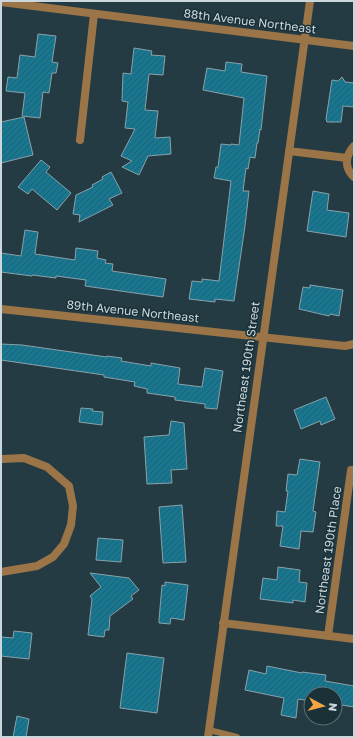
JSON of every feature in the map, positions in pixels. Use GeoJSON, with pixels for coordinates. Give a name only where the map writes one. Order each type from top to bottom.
{"type":"FeatureCollection","features":[{"type":"Feature","properties":{"kind":"street","name":"Northeast 190th Street"},"geometry":{"type":"LineString","coordinates":[[208,733],[310,1]]}},
{"type":"Feature","properties":{"kind":"street","name":"88th Avenue Northeast"},"geometry":{"type":"LineString","coordinates":[[1,2],[354,46]]}},
{"type":"Feature","properties":{"kind":"street"},"geometry":{"type":"LineString","coordinates":[[80,140],[94,14]]}},
{"type":"Feature","properties":{"kind":"street"},"geometry":{"type":"LineString","coordinates":[[354,146],[349,152],[346,164],[348,170],[354,177]]}},
{"type":"Feature","properties":{"kind":"street"},"geometry":{"type":"LineString","coordinates":[[289,151],[347,158]]}},
{"type":"Feature","properties":{"kind":"street","name":"89th Avenue Northeast"},"geometry":{"type":"LineString","coordinates":[[1,308],[345,346],[354,344]]}},
{"type":"Feature","properties":{"kind":"street"},"geometry":{"type":"LineString","coordinates":[[1,460],[24,458],[47,467],[69,486],[73,506],[71,525],[64,544],[53,557],[37,566],[1,572]]}},
{"type":"Feature","properties":{"kind":"street","name":"Northeast 190th Place"},"geometry":{"type":"LineString","coordinates":[[328,636],[350,470],[354,470]]}},
{"type":"Feature","properties":{"kind":"street"},"geometry":{"type":"LineString","coordinates":[[223,623],[354,639]]}},
{"type":"Feature","properties":{"kind":"lane"},"geometry":{"type":"LineString","coordinates":[[208,733],[237,737]]}},
{"type":"Feature","properties":{"kind":"building"},"geometry":{"type":"Polygon","coordinates":[[[38,34],[56,36],[52,62],[58,63],[56,73],[52,73],[49,93],[43,92],[40,118],[22,116],[25,93],[6,91],[8,77],[17,78],[20,55],[35,57],[38,34]]]}},
{"type":"Feature","properties":{"kind":"building"},"geometry":{"type":"Polygon","coordinates":[[[134,48],[152,51],[151,55],[165,56],[163,75],[149,74],[145,110],[158,111],[155,138],[170,137],[171,154],[148,156],[139,175],[122,167],[132,161],[121,156],[135,129],[125,128],[128,102],[122,101],[123,73],[131,74],[134,48]]]}},
{"type":"Feature","properties":{"kind":"building"},"geometry":{"type":"Polygon","coordinates":[[[226,62],[242,64],[241,72],[267,76],[261,130],[260,129],[255,158],[250,157],[248,169],[246,168],[243,191],[249,191],[234,301],[215,299],[215,302],[189,299],[192,281],[202,282],[202,279],[219,281],[231,181],[214,178],[216,167],[218,167],[221,144],[239,145],[244,98],[203,90],[207,68],[225,71],[226,62]]]}},
{"type":"Feature","properties":{"kind":"building"},"geometry":{"type":"Polygon","coordinates":[[[342,77],[345,82],[354,83],[354,107],[343,106],[341,122],[327,122],[326,119],[332,80],[338,81],[342,77]]]}},
{"type":"Feature","properties":{"kind":"building"},"geometry":{"type":"Polygon","coordinates":[[[24,117],[33,155],[1,163],[1,122],[24,117]]]}},
{"type":"Feature","properties":{"kind":"building"},"geometry":{"type":"Polygon","coordinates":[[[41,160],[50,167],[46,172],[71,193],[57,210],[32,189],[28,194],[18,187],[41,160]]]}},
{"type":"Feature","properties":{"kind":"building"},"geometry":{"type":"Polygon","coordinates":[[[111,172],[122,193],[109,199],[113,205],[79,222],[80,215],[73,214],[76,195],[93,187],[92,185],[103,179],[102,177],[111,172]]]}},
{"type":"Feature","properties":{"kind":"building"},"geometry":{"type":"Polygon","coordinates":[[[313,191],[329,194],[327,210],[349,213],[346,237],[307,231],[313,191]]]}},
{"type":"Feature","properties":{"kind":"building"},"geometry":{"type":"Polygon","coordinates":[[[25,230],[38,232],[35,254],[75,260],[76,248],[98,251],[97,258],[106,260],[105,263],[113,264],[112,271],[166,279],[163,297],[85,286],[86,280],[1,272],[1,253],[21,256],[25,230]]]}},
{"type":"Feature","properties":{"kind":"building"},"geometry":{"type":"Polygon","coordinates":[[[310,285],[343,290],[339,316],[330,314],[329,316],[299,309],[303,287],[310,288],[310,285]]]}},
{"type":"Feature","properties":{"kind":"building"},"geometry":{"type":"Polygon","coordinates":[[[1,344],[22,345],[122,358],[121,361],[151,366],[151,363],[180,368],[178,384],[202,387],[205,368],[223,371],[217,409],[205,408],[205,404],[175,400],[175,397],[147,393],[147,389],[134,386],[135,382],[104,377],[104,375],[1,360],[1,344]]]}},
{"type":"Feature","properties":{"kind":"building"},"geometry":{"type":"Polygon","coordinates":[[[326,397],[335,419],[321,425],[320,421],[301,429],[294,410],[326,397]]]}},
{"type":"Feature","properties":{"kind":"building"},"geometry":{"type":"Polygon","coordinates":[[[81,408],[103,412],[102,425],[79,422],[81,408]]]}},
{"type":"Feature","properties":{"kind":"building"},"geometry":{"type":"Polygon","coordinates":[[[171,421],[184,423],[187,469],[171,470],[172,483],[147,484],[144,437],[169,435],[171,421]]]}},
{"type":"Feature","properties":{"kind":"building"},"geometry":{"type":"Polygon","coordinates":[[[300,459],[320,462],[313,511],[316,512],[313,532],[301,531],[299,549],[280,546],[283,526],[276,526],[277,511],[285,512],[288,491],[286,491],[288,474],[297,475],[300,459]]]}},
{"type":"Feature","properties":{"kind":"building"},"geometry":{"type":"Polygon","coordinates":[[[182,505],[186,562],[163,563],[159,507],[182,505]]]}},
{"type":"Feature","properties":{"kind":"building"},"geometry":{"type":"Polygon","coordinates":[[[98,538],[123,540],[121,562],[96,560],[98,538]]]}},
{"type":"Feature","properties":{"kind":"building"},"geometry":{"type":"Polygon","coordinates":[[[278,567],[300,570],[299,582],[307,583],[305,602],[293,600],[293,603],[260,599],[263,578],[277,580],[278,567]]]}},
{"type":"Feature","properties":{"kind":"building"},"geometry":{"type":"Polygon","coordinates":[[[90,573],[129,578],[139,590],[131,596],[133,599],[110,616],[109,630],[105,630],[104,637],[88,635],[92,599],[90,596],[101,587],[90,573]]]}},
{"type":"Feature","properties":{"kind":"building"},"geometry":{"type":"Polygon","coordinates":[[[165,582],[188,585],[184,620],[171,618],[170,624],[159,623],[162,585],[165,586],[165,582]]]}},
{"type":"Feature","properties":{"kind":"building"},"geometry":{"type":"Polygon","coordinates":[[[14,631],[32,633],[29,659],[1,656],[1,637],[13,638],[14,631]]]}},
{"type":"Feature","properties":{"kind":"building"},"geometry":{"type":"Polygon","coordinates":[[[127,653],[164,658],[157,713],[120,708],[127,653]]]}},
{"type":"Feature","properties":{"kind":"building"},"geometry":{"type":"Polygon","coordinates":[[[267,666],[302,673],[326,675],[325,681],[354,686],[354,707],[343,705],[343,686],[303,686],[303,700],[298,699],[296,718],[281,715],[284,698],[245,690],[249,670],[266,674],[267,666]]]}},
{"type":"Feature","properties":{"kind":"building"},"geometry":{"type":"Polygon","coordinates":[[[17,716],[29,719],[26,737],[13,737],[17,716]]]}}]}
